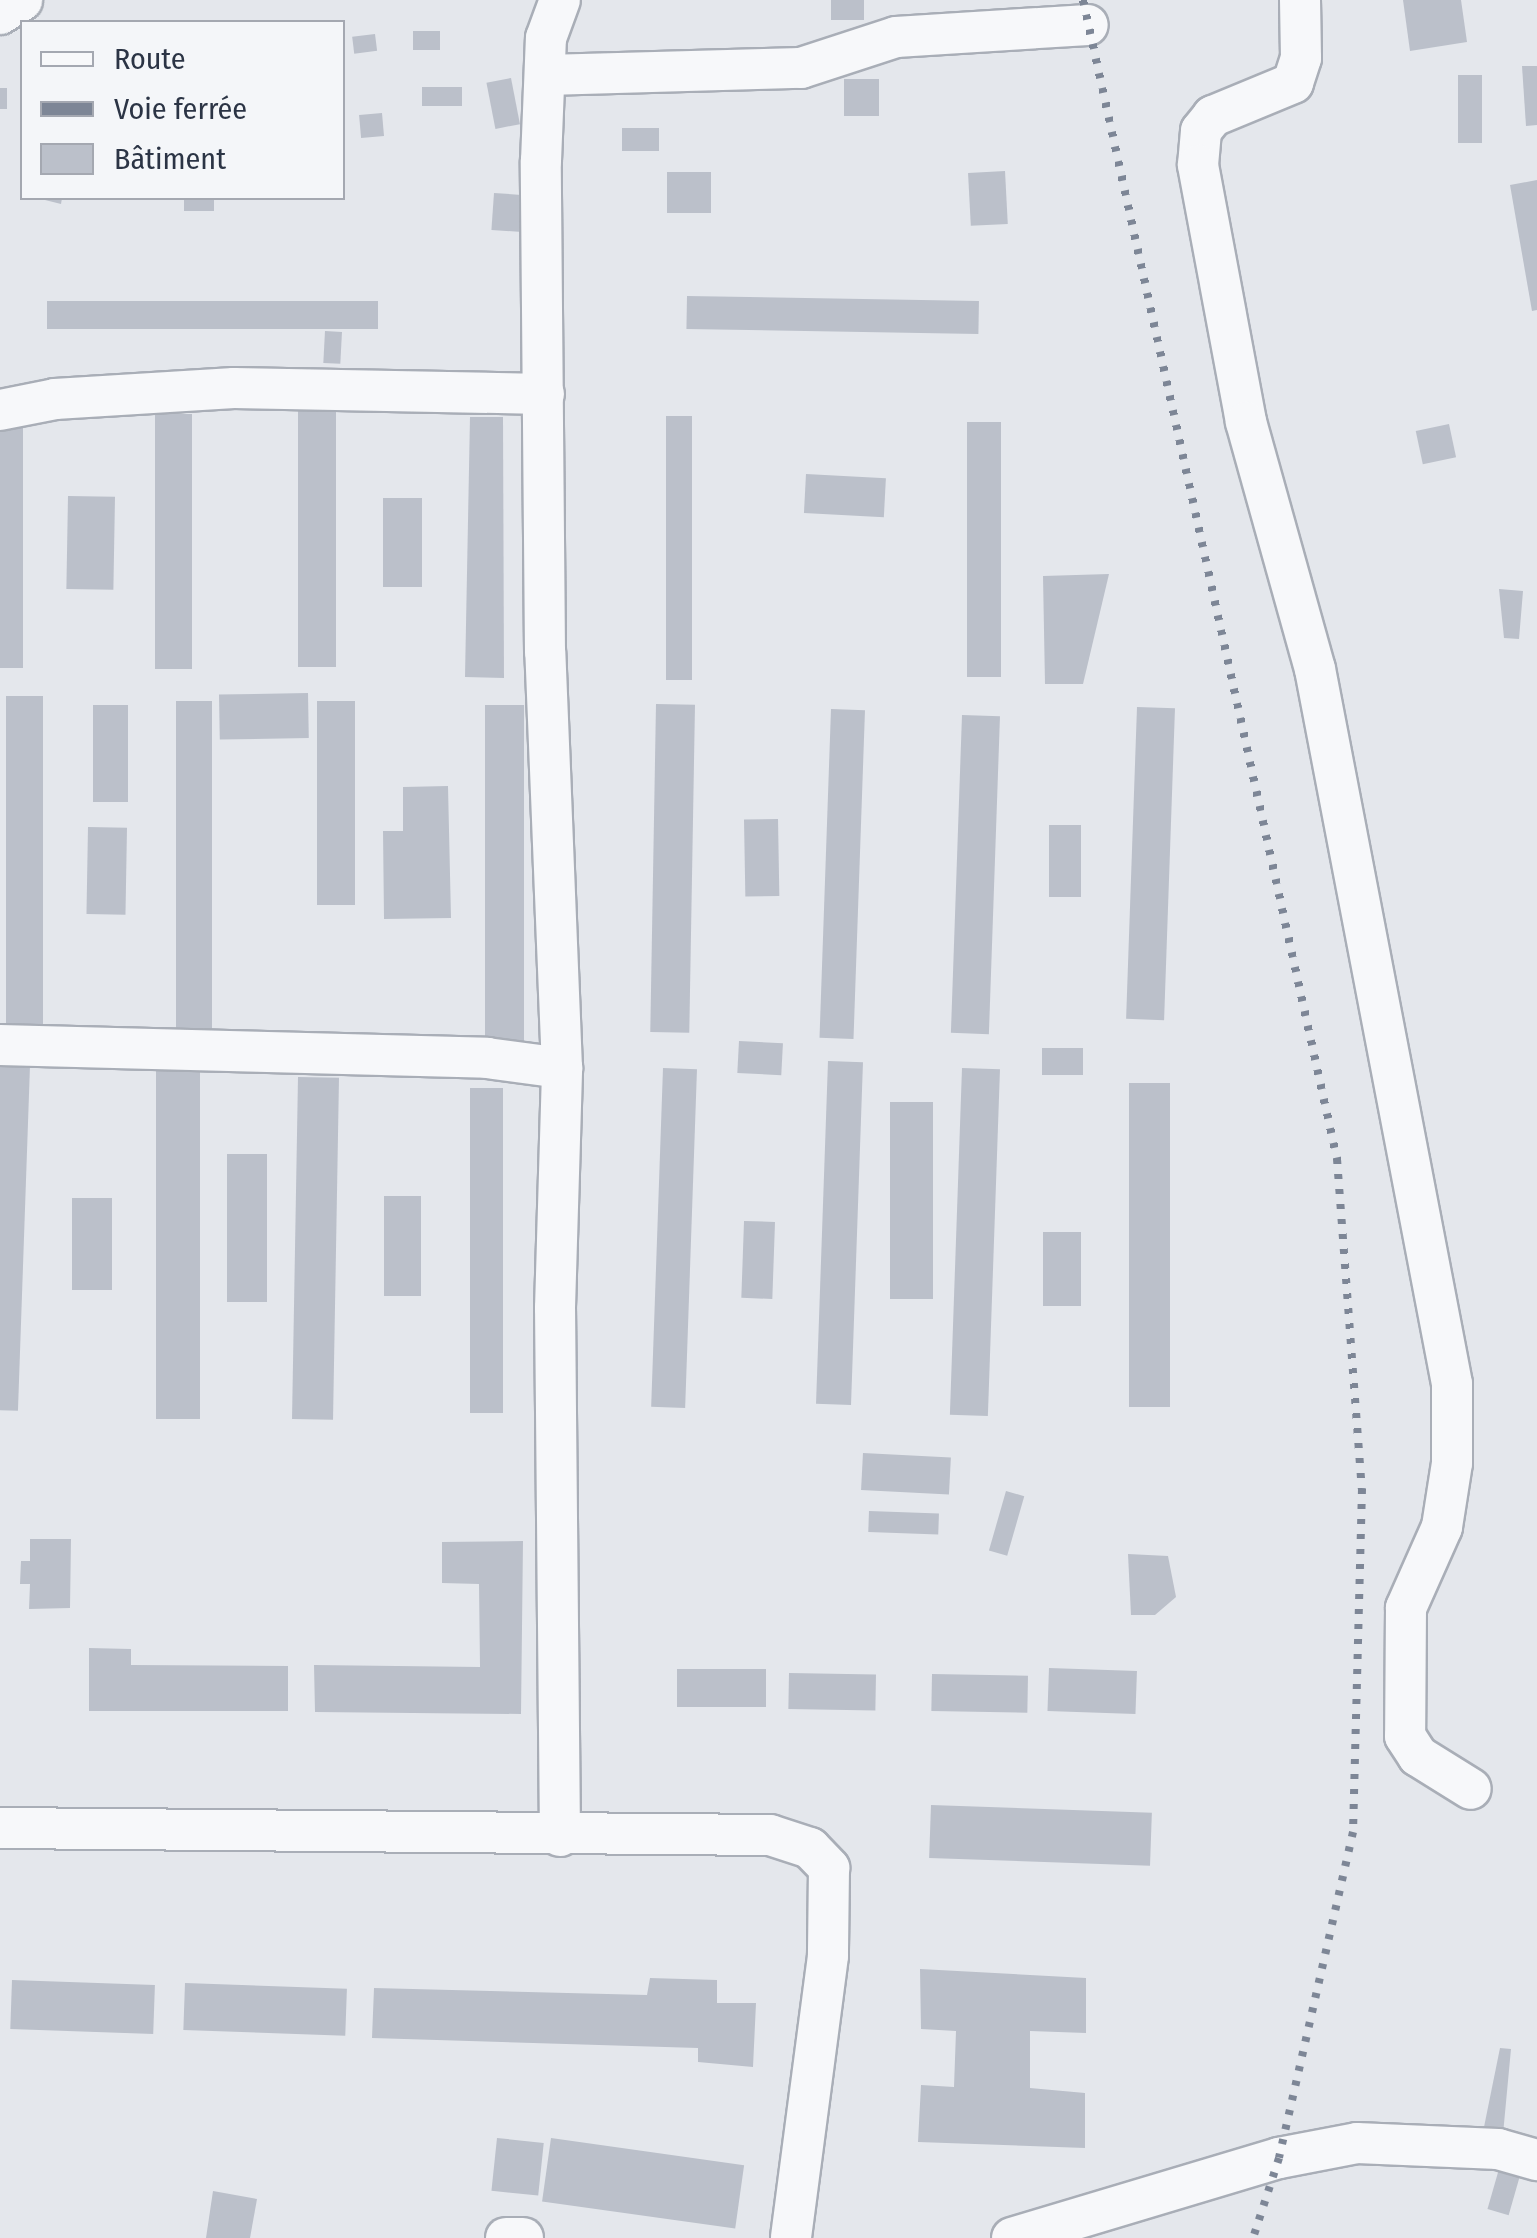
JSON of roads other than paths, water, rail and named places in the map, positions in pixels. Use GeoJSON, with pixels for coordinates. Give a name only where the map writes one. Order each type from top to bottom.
{"type":"FeatureCollection","features":[{"type":"Feature","properties":{"kind":"street"},"geometry":{"type":"LineString","coordinates":[[0,14],[22,0]]}},
{"type":"Feature","properties":{"kind":"street"},"geometry":{"type":"LineString","coordinates":[[560,0],[546,38],[544,394],[546,652],[562,1068],[554,1308],[560,1836]]}},
{"type":"Feature","properties":{"kind":"street"},"geometry":{"type":"LineString","coordinates":[[1300,0],[1300,58],[1293,84],[1214,116],[1201,131],[1198,165],[1246,422],[1315,669],[1452,1384],[1452,1463],[1442,1527],[1406,1608],[1405,1736],[1418,1756],[1471,1789]]}},
{"type":"Feature","properties":{"kind":"street"},"geometry":{"type":"LineString","coordinates":[[546,76],[801,68],[896,37],[1088,25]]}},
{"type":"Feature","properties":{"kind":"street"},"geometry":{"type":"LineString","coordinates":[[0,410],[55,399],[234,388],[544,394]]}},
{"type":"Feature","properties":{"kind":"street"},"geometry":{"type":"LineString","coordinates":[[0,1045],[487,1058],[562,1068]]}},
{"type":"Feature","properties":{"kind":"street"},"geometry":{"type":"LineString","coordinates":[[0,1828],[770,1835],[810,1848],[829,1868],[828,1956],[791,2238]]}},
{"type":"Feature","properties":{"kind":"street"},"geometry":{"type":"LineString","coordinates":[[1012,2238],[1279,2158],[1357,2143],[1498,2150],[1537,2160]]}},
{"type":"Feature","properties":{"kind":"street"},"geometry":{"type":"LineString","coordinates":[[506,2238],[523,2238]]}},
{"type":"Feature","properties":{"kind":"railway"},"geometry":{"type":"LineString","coordinates":[[1083,0],[1337,1159],[1362,1489],[1353,1832],[1279,2158],[1253,2238]]}}]}
